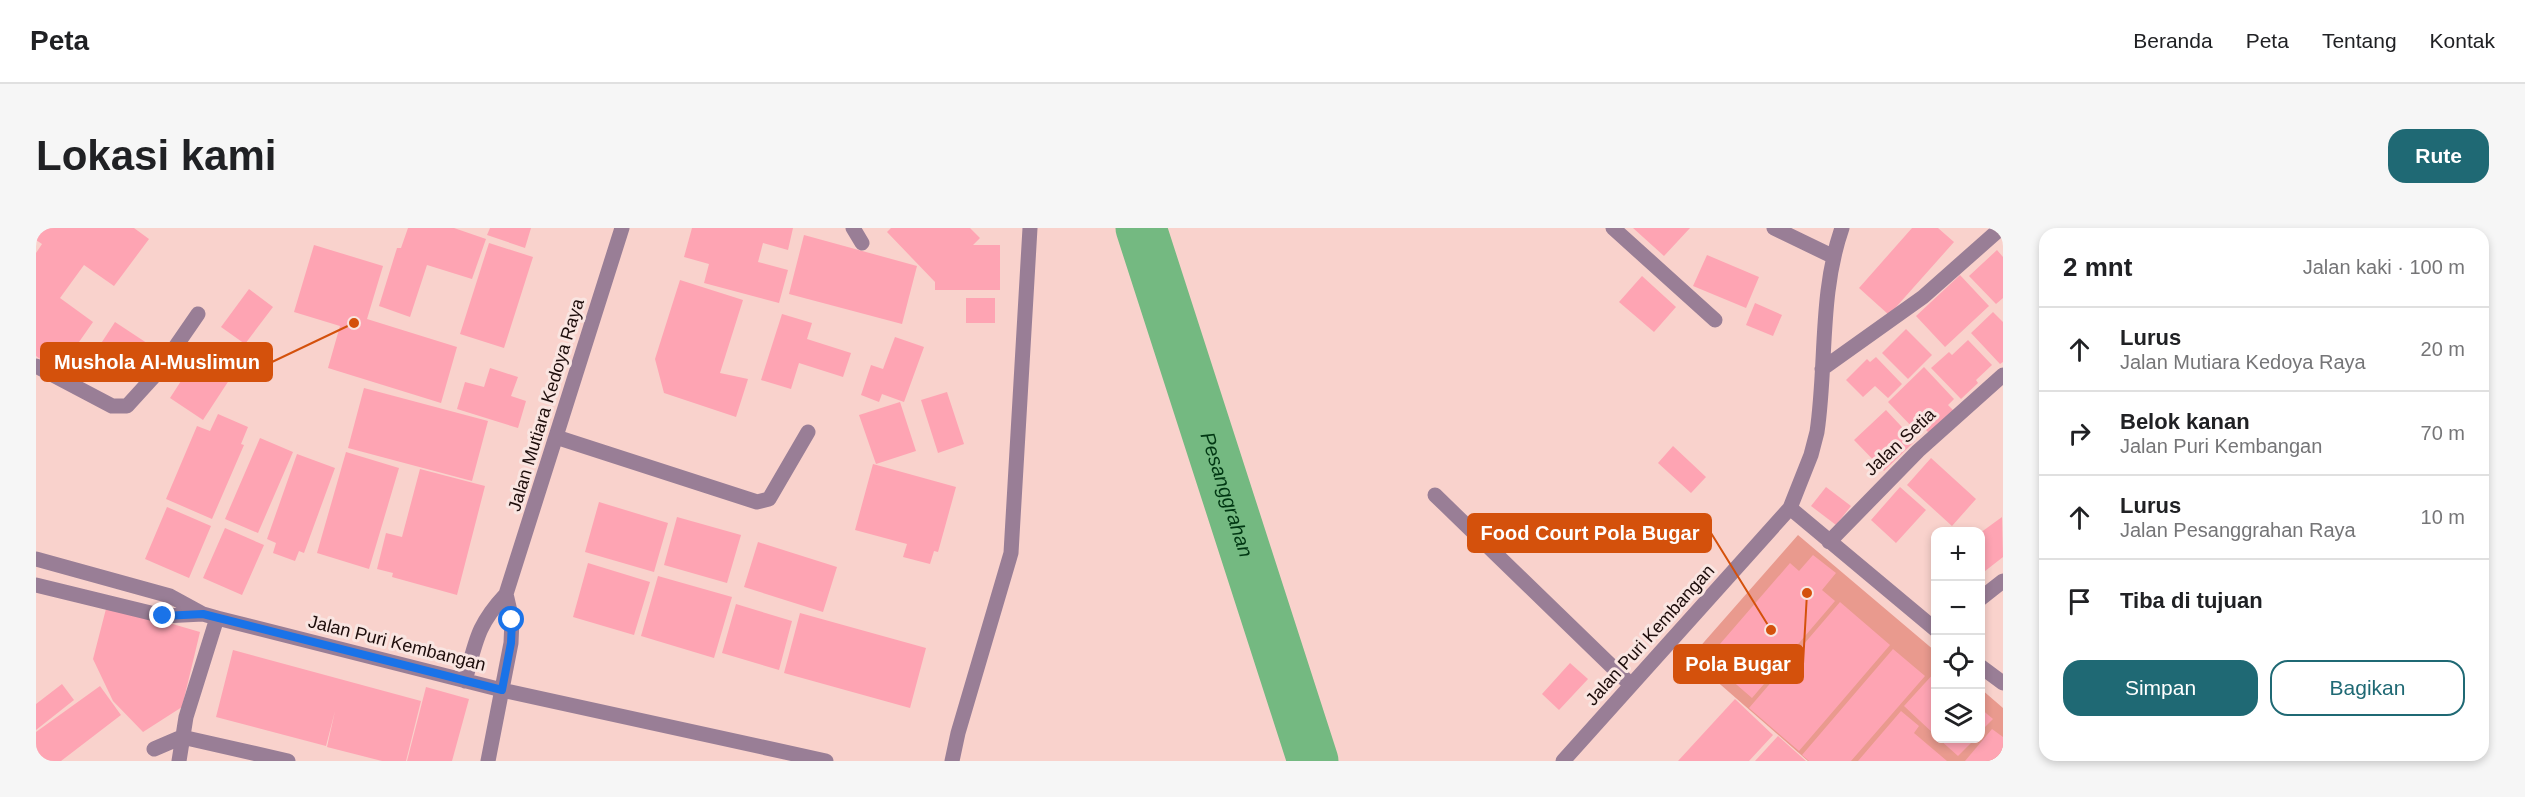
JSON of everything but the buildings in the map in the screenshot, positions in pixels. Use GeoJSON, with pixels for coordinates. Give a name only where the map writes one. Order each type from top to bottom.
{"type":"FeatureCollection","features":[{"type":"Feature","properties":{"kind":"street","name":"Jalan Mutiara Kedoya Raya"},"geometry":{"type":"LineString","coordinates":[[465,681],[478,633],[488,613],[506,594],[622,228]]}},
{"type":"Feature","properties":{"kind":"street"},"geometry":{"type":"LineString","coordinates":[[853,228],[862,243]]}},
{"type":"Feature","properties":{"kind":"street"},"geometry":{"type":"LineString","coordinates":[[952,761],[958,733],[1011,553],[1030,228]]}},
{"type":"Feature","properties":{"kind":"street"},"geometry":{"type":"LineString","coordinates":[[1613,228],[1715,320]]}},
{"type":"Feature","properties":{"kind":"street"},"geometry":{"type":"LineString","coordinates":[[1774,228],[1832,256]]}},
{"type":"Feature","properties":{"kind":"street","name":"Jalan Puri Kembangan"},"geometry":{"type":"LineString","coordinates":[[1563,761],[1790,508],[1811,455],[1817,432],[1828,281],[1832,256],[1842,228]]}},
{"type":"Feature","properties":{"kind":"street"},"geometry":{"type":"LineString","coordinates":[[1822,369],[1923,297],[2001,228]]}},
{"type":"Feature","properties":{"kind":"street"},"geometry":{"type":"LineString","coordinates":[[36,366],[112,406],[127,406],[158,372],[198,314]]}},
{"type":"Feature","properties":{"kind":"street","name":"Jalan Setia"},"geometry":{"type":"LineString","coordinates":[[1829,542],[1918,451],[2003,375]]}},
{"type":"Feature","properties":{"kind":"street"},"geometry":{"type":"LineString","coordinates":[[556,437],[757,502],[769,499],[808,432]]}},
{"type":"Feature","properties":{"kind":"street"},"geometry":{"type":"LineString","coordinates":[[1435,495],[1631,685]]}},
{"type":"Feature","properties":{"kind":"street"},"geometry":{"type":"LineString","coordinates":[[1790,508],[1931,627]]}},
{"type":"Feature","properties":{"kind":"street","name":"Jalan Puri Kembangan"},"geometry":{"type":"LineString","coordinates":[[36,559],[170,596],[210,616],[502,690],[826,761]]}},
{"type":"Feature","properties":{"kind":"street"},"geometry":{"type":"LineString","coordinates":[[113,603],[117,580]]}},
{"type":"Feature","properties":{"kind":"street"},"geometry":{"type":"LineString","coordinates":[[1985,595],[2003,581]]}},
{"type":"Feature","properties":{"kind":"street"},"geometry":{"type":"LineString","coordinates":[[36,585],[163,616],[210,616],[186,717],[179,761]]}},
{"type":"Feature","properties":{"kind":"street","name":"Jalan Mutiara Kedoya Raya"},"geometry":{"type":"LineString","coordinates":[[488,761],[511,643],[512,620],[506,594]]}},
{"type":"Feature","properties":{"kind":"street"},"geometry":{"type":"LineString","coordinates":[[1985,670],[2003,683]]}},
{"type":"Feature","properties":{"kind":"street"},"geometry":{"type":"LineString","coordinates":[[154,749],[182,737],[288,761]]}},
{"type":"Feature","properties":{"kind":"shaded area"},"geometry":{"type":"Polygon","coordinates":[[[1798,535],[1931,648],[1931,743],[1985,743],[1985,692],[2003,708],[2003,761],[1808,761],[1690,658],[1798,535]]]}},
{"type":"Feature","properties":{"kind":"waterway","name":"Pesanggrahan"},"geometry":{"type":"LineString","coordinates":[[1141,228],[1313,761]]}},
{"type":"Feature","properties":{"kind":"place","name":"Mushola AI-Muslimun"},"geometry":{"type":"Point","coordinates":[354,323]}},
{"type":"Feature","properties":{"kind":"place","name":"Pola Bugar"},"geometry":{"type":"Point","coordinates":[1807,593]}},
{"type":"Feature","properties":{"kind":"place","name":"Food Court Pola Bugar"},"geometry":{"type":"Point","coordinates":[1771,630]}},
{"type":"Feature","properties":{"kind":"route"},"geometry":{"type":"LineString","coordinates":[[163,616],[203,614],[502,690],[511,643],[512,620]]}}]}
